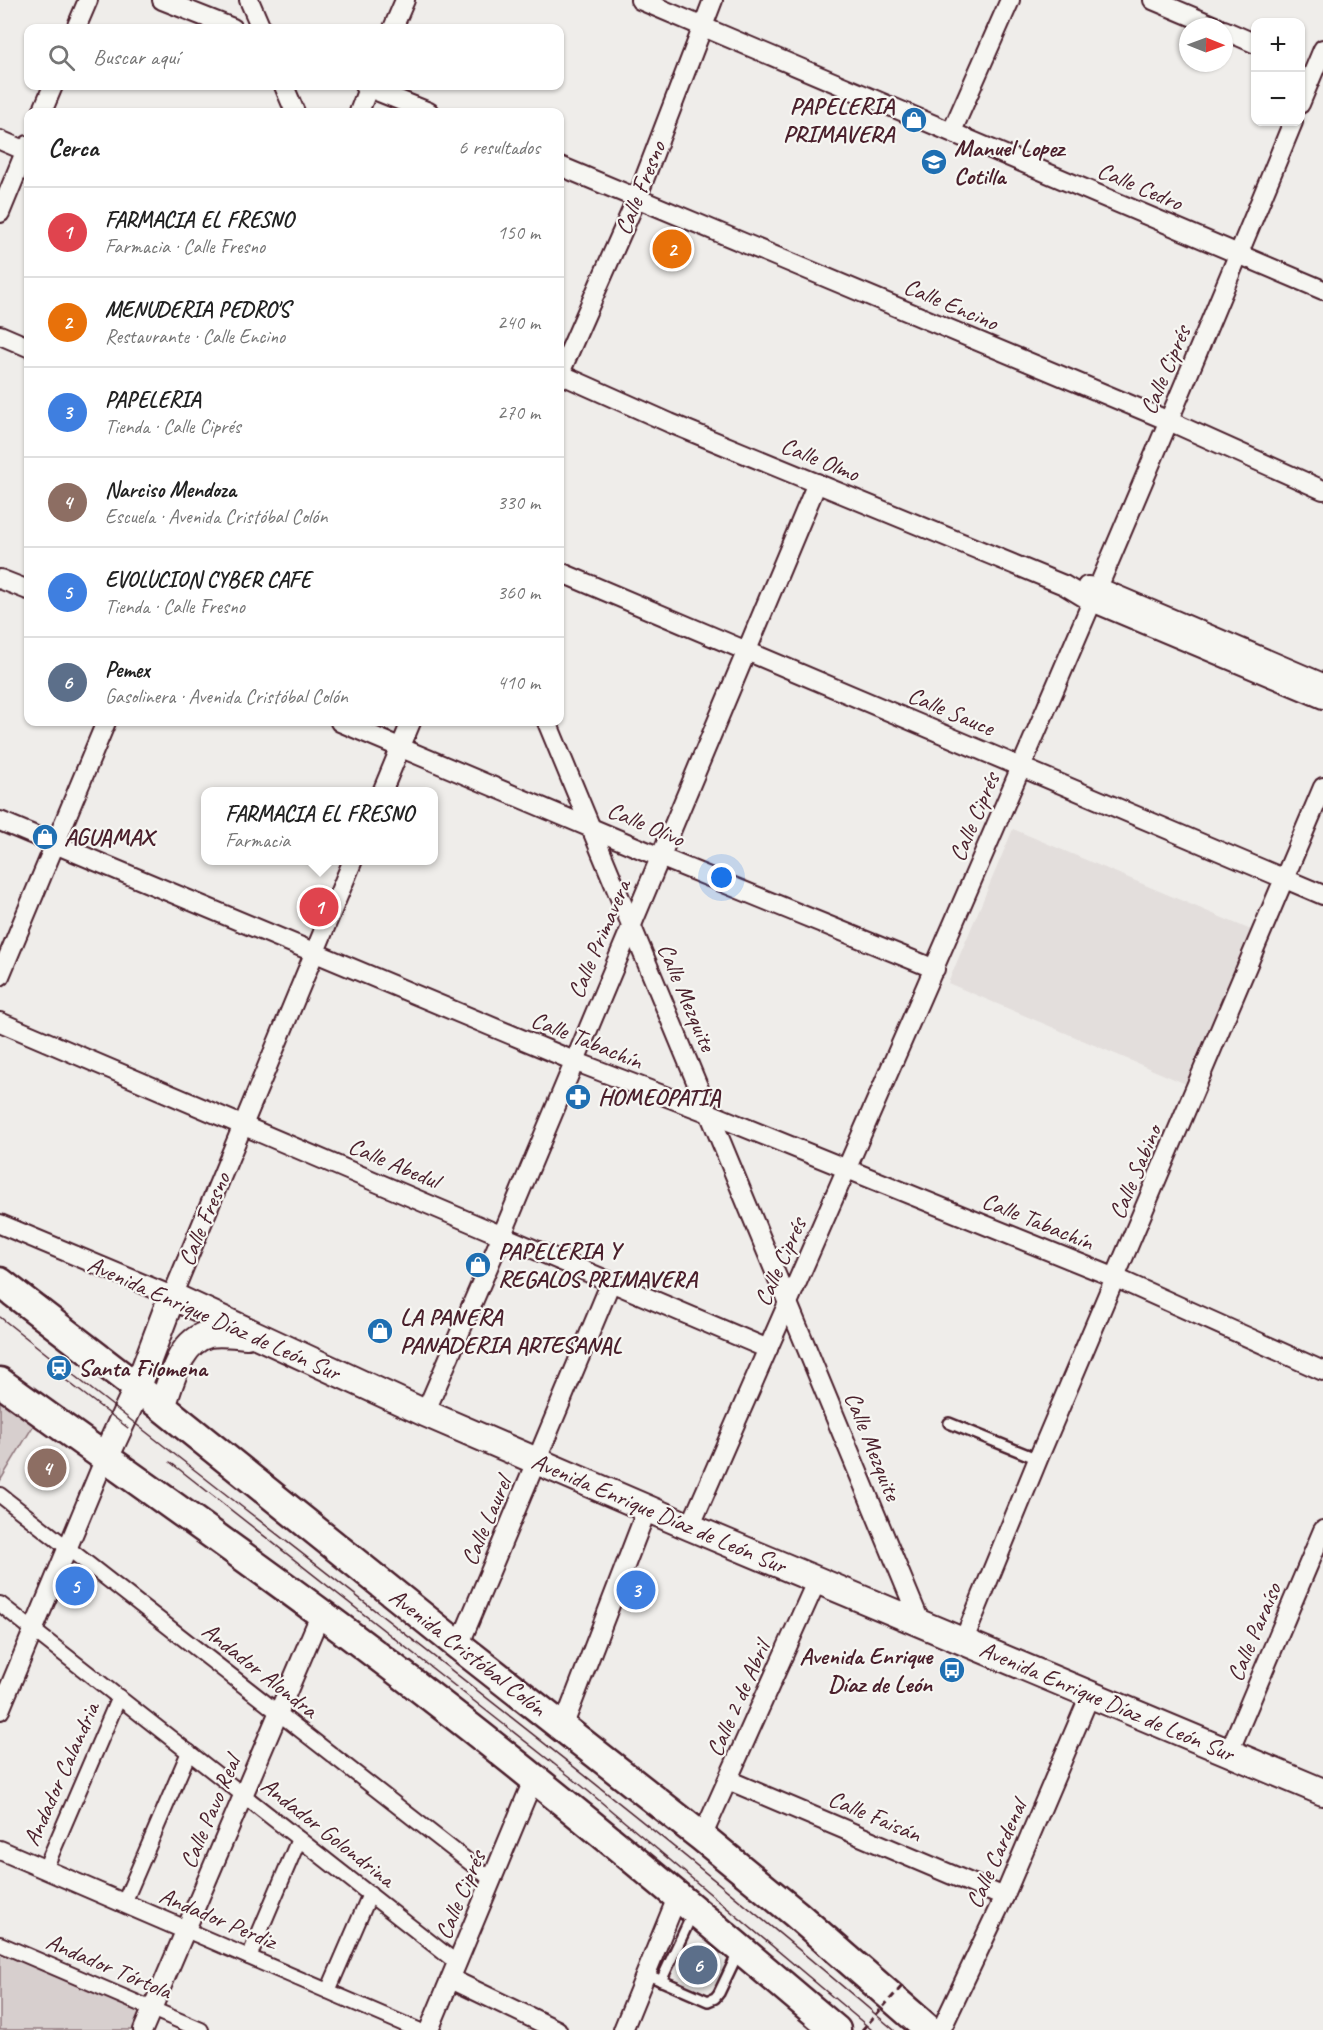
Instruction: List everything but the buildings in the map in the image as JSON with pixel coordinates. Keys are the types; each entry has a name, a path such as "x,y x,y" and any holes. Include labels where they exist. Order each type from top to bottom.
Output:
{"main road":[{"name":"Avenida Cristóbal Colón","path":"0,1282 162,1407 459,1646 702,1837 796,1914 928,2030"},
{"name":"Avenida Enrique Díaz de León Sur","path":"172,1296 425,1413 690,1527 1323,1792"},
{"name":"Calle Fresno","path":"105,1458 137,1389 172,1296"},
{"path":"162,1407 183,1354 194,1340 220,1333 256,1335"},
{"path":"0,1382 321,1613 534,1778 836,2030"}],"street":[{"path":"78,24 88,0"},
{"path":"162,0 223,24"},
{"path":"249,0 259,24"},
{"path":"395,24 405,0"},
{"name":"Calle Cedro","path":"640,0 1323,290"},
{"name":"Calle Fresno","path":"564,364 637,198 712,0"},
{"path":"952,131 1010,0"},
{"path":"1153,0 1180,5 1202,18"},
{"path":"1233,34 1251,42"},
{"path":"1305,90 1323,49"},
{"path":"44,108 51,90"},
{"path":"286,90 293,108"},
{"path":"360,108 366,90"},
{"path":"377,90 419,108"},
{"name":"Calle Ciprés","path":"690,1527 789,1305 1022,767 1291,126"},
{"path":"0,140 24,148"},
{"path":"0,213 24,158"},
{"name":"Calle Encino","path":"564,168 1169,421 1323,490"},
{"path":"0,335 24,345"},
{"name":"Calle Olmo","path":"564,375 1064,585 1095,594 1323,683"},
{"name":"Calle Primavera","path":"425,1413 502,1235 817,483"},
{"name":"Calle Sauce","path":"564,574 1323,895"},
{"path":"0,579 24,588"},
{"name":"Calle Olmo","path":"1095,594 1323,699"},
{"path":"0,976 104,726"},
{"name":"Calle Olivo","path":"350,726 935,969"},
{"path":"384,787 409,726"},
{"name":"Calle Mezquite","path":"549,726 921,1624"},
{"name":"Calle Sabino","path":"963,1642 1038,1459 1323,787"},
{"name":"Calle Tabachín","path":"0,820 54,845 574,1061 847,1168 1116,1278 1323,1371"},
{"name":"Calle Fresno","path":"172,1296 351,865"},
{"name":"Calle Abedul","path":"0,1022 768,1349"},
{"name":"Avenida Enrique Díaz de León Sur","path":"0,1224 172,1296"},
{"name":"Calle Laurel","path":"459,1646 611,1282"},
{"name":"Calle Fresno","path":"0,1710 105,1458"},
{"name":"Andador Alondra","path":"0,1495 492,1881"},
{"path":"563,1727 648,1509"},
{"name":"Calle Paraíso","path":"1229,1752 1323,1530"},
{"name":"Calle 2 de Abril","path":"702,1837 817,1580"},
{"name":"Andador Golondrina","path":"0,1604 370,1894 454,1971"},
{"name":"Calle Pavo Real","path":"143,2030 321,1613"},
{"name":"Calle Cardenal","path":"941,2030 1004,1897 1090,1695"},
{"name":"Andador Calandria","path":"45,1869 119,1698"},
{"path":"124,1903 189,1752"},
{"name":"Calle Ciprés","path":"429,2030 534,1778"},
{"name":"Calle Faisán","path":"728,1780 1004,1897"},
{"path":"249,1957 299,1839"},
{"name":"Andador Perdiz","path":"0,1850 418,2030"},
{"path":"328,1991 370,1894"},
{"path":"623,2030 653,1978 686,1903"},
{"name":"Andador Tórtola","path":"0,1944 201,2030"},
{"path":"454,1971 557,2030"}],"lane":[{"path":"949,1423 1038,1459"},
{"path":"653,1978 708,2001 715,1998 740,1948"}],"path":[{"path":"862,2030 904,1984"}],"shaded area":[{"path":"1013,829 1251,930 1186,1084 948,983"},
{"path":"0,1398 35,1423 0,1481"},
{"path":"0,1950 144,2011 135,2030 0,2030"}],"tram line":[{"path":"0,1317 563,1758 785,1938 894,2030"},
{"path":"54,1371 128,1428"},
{"path":"170,1462 582,1786 872,2030"}],"place":[{"name":"PAPELERIA PRIMAVERA","path":"914,120"},
{"name":"Manuel Lopez Cotilla","path":"934,162"},
{"name":"MENUDERIA PEDRO'S","path":"672,249"},
{"name":"AGUAMAX","path":"45,837"},
{"name":"FARMACIA EL FRESNO","path":"319,907"},
{"name":"HOMEOPATIA","path":"578,1097"},
{"name":"PAPELERIA Y REGALOS PRIMAVERA","path":"478,1265"},
{"name":"LA PANERA PANADERIA ARTESANAL","path":"380,1331"},
{"name":"Santa Filomena","path":"59,1368"},
{"name":"Narciso Mendoza","path":"47,1468"},
{"name":"EVOLUCION CYBER CAFE","path":"75,1586"},
{"name":"PAPELERIA","path":"636,1590"},
{"name":"Avenida Enrique Díaz de León","path":"952,1670"},
{"name":"Pemex","path":"698,1965"}]}
